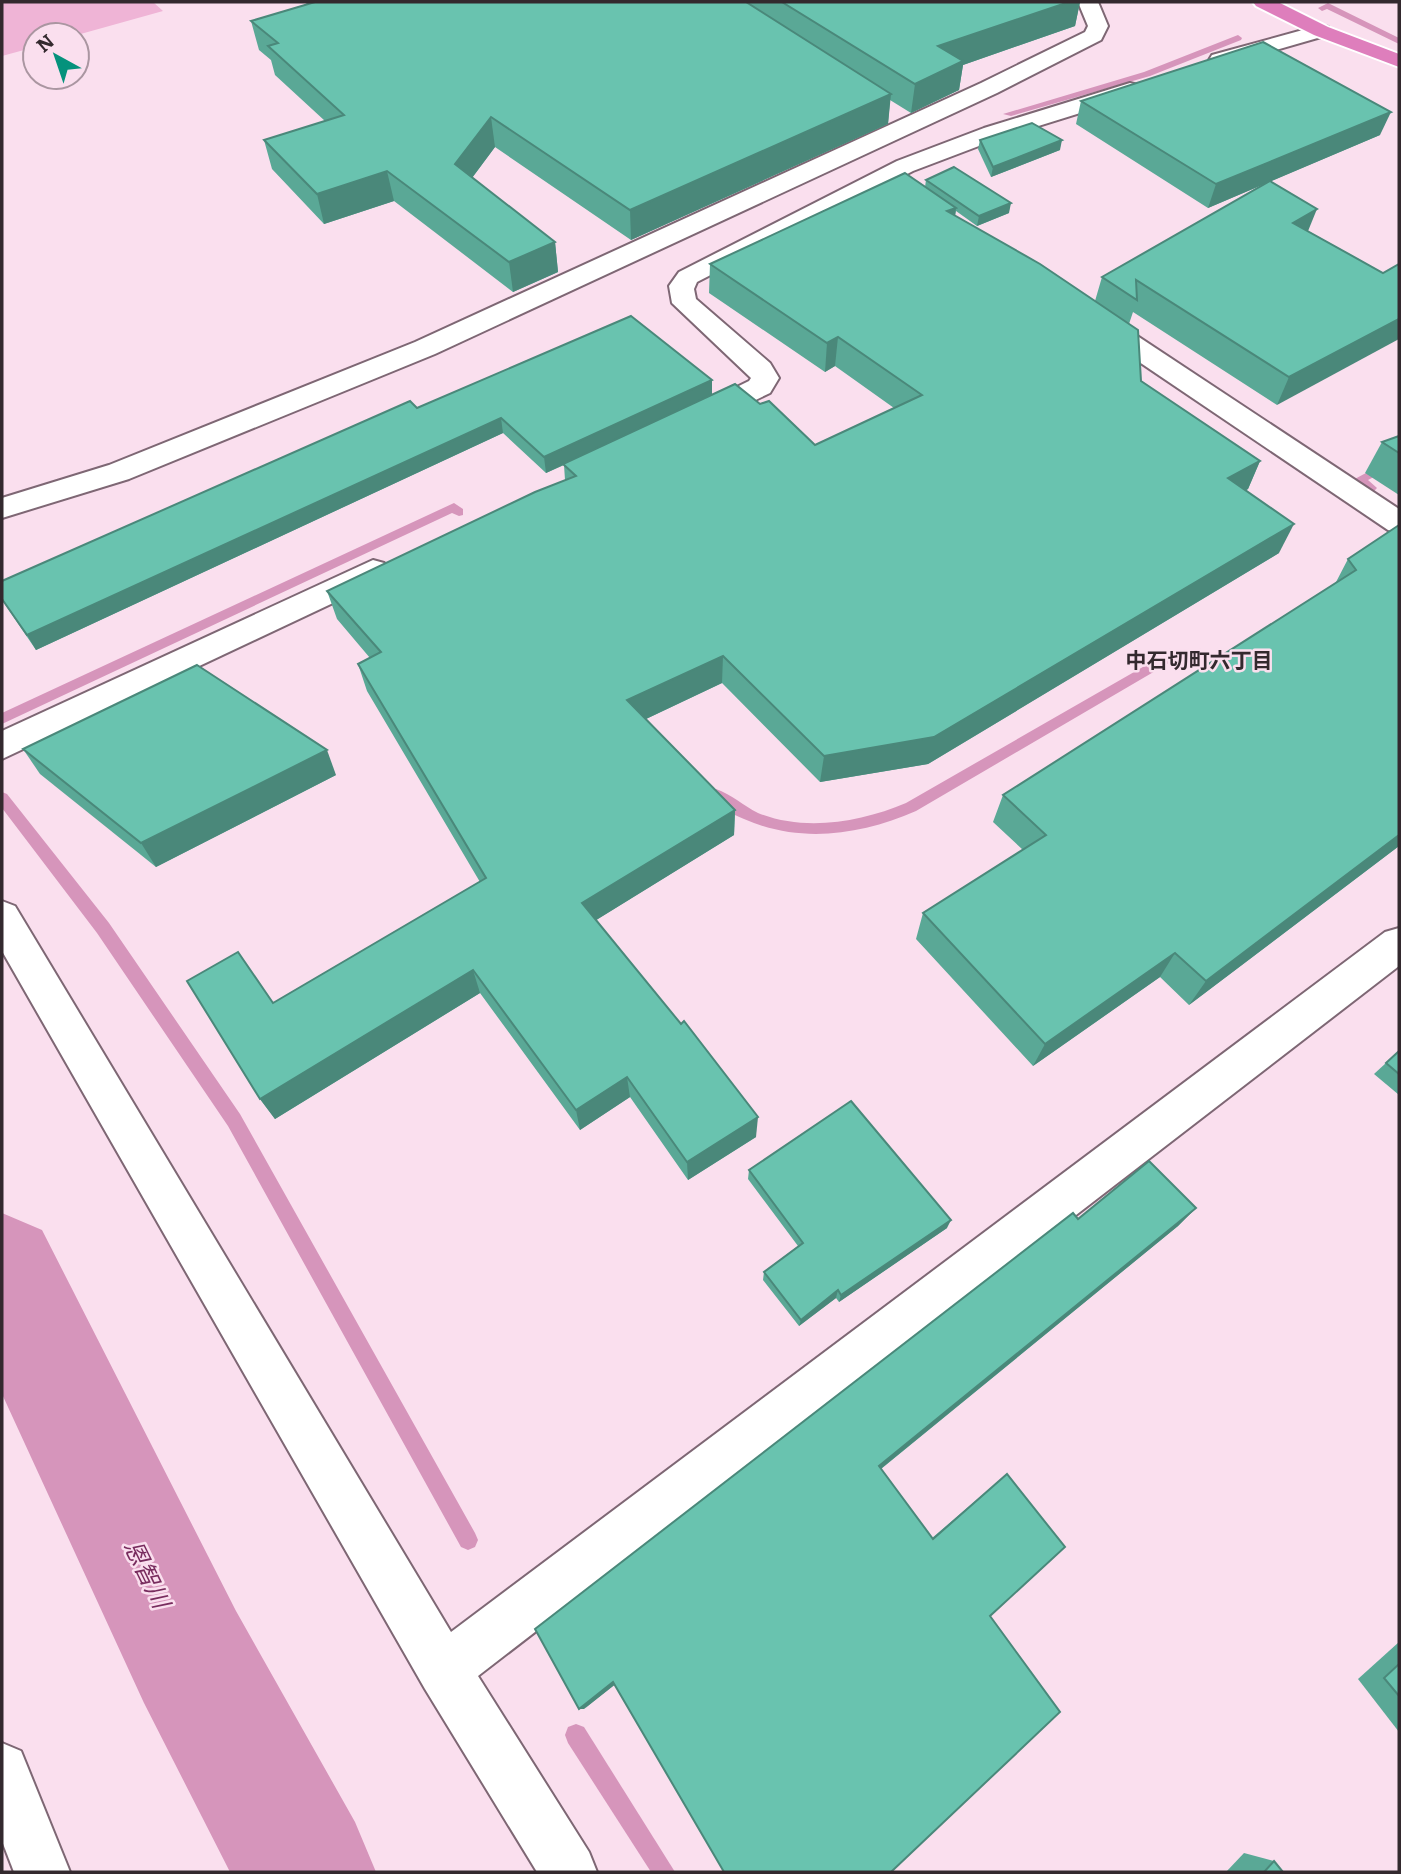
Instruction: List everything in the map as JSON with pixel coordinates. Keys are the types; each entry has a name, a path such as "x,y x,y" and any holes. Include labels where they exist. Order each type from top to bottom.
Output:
{"highway":[{"path":"1264,2 1321,31 1399,61"},
{"path":"1321,31 1365,65 1399,83"}],"street":[{"path":"2,508 119,472 425,348 908,125 1088,40 1097,33 1098,26 1088,2"},
{"path":"1189,71 1250,50 1321,31"},
{"path":"677,427 760,387 765,378 760,369 690,310 681,294 683,281 710,263 895,183 948,149 1155,83"},
{"path":"886,110 948,149"},
{"path":"1075,306 1399,523"},
{"path":"2,746 402,557"},
{"path":"2,916 444,1670 569,1872"},
{"path":"444,1670 1399,944"},
{"path":"2,1770 43,1872"}],"shaded area":[{"path":"2,2 153,2 163,11 91,31 91,21 21,21 21,51 2,56"}],"building":[{"path":"315,2 746,2 891,94 630,210 491,117 455,164 555,242 509,262 387,171 317,194 264,140 344,115 268,46 278,43 251,21"},
{"path":"782,2 1069,2 938,46 963,61 915,84"},
{"path":"1263,42 1391,112 1216,184 1081,101"},
{"path":"1032,123 1062,140 993,167 980,140"},
{"path":"954,167 1011,203 979,216 926,180"},
{"path":"905,173 956,208 947,211 1040,264 1138,330 1141,381 1260,461 1228,478 1294,524 934,737 824,756 723,656 627,700 735,810 582,903 681,1024 684,1021 758,1117 687,1162 627,1077 576,1110 473,970 260,1099 187,981 238,952 273,1003 486,878 358,664 381,652 327,591 535,492 576,476 563,464 735,384 760,404 769,401 815,445 922,395 838,337 827,343 710,264"},
{"path":"1270,181 1317,209 1293,223 1383,273 1399,264 1399,319 1289,377 1136,280 1137,300 1102,277"},
{"path":"631,316 712,380 544,457 501,418 27,635 2,599 2,581 410,401 417,408"},
{"path":"1399,436 1399,453 1382,442"},
{"path":"1399,525 1399,835 1206,981 1175,953 1045,1044 923,913 1046,835 1003,795 1356,570 1348,559"},
{"path":"197,665 327,750 141,843 23,749"},
{"path":"1399,1051 1399,1074 1386,1063"},
{"path":"851,1101 951,1220 841,1295 838,1290 801,1320 764,1272 803,1243 749,1170"},
{"path":"1149,1161 1196,1208 879,1466 933,1539 1007,1474 1065,1547 990,1616 1060,1712 891,1872 724,1872 613,1682 579,1709 535,1629 1073,1213 1078,1219"},
{"path":"1399,1664 1399,1696 1384,1678"},
{"path":"1274,1861 1283,1872 1264,1872"}],"waterway":[{"path":"1322,8 1328,6 1399,41"},
{"path":"1008,114 1147,74 1238,38"},
{"path":"1368,490 1371,488 1359,480 1399,459"},
{"path":"2,719 454,507 459,512"},
{"path":"716,795 759,820 785,826 838,828 889,817 911,807 1169,657"},
{"path":"2,798 103,928 234,1120 468,1540"},
{"name":"恩智川","path":"2,1269 190,1657 305,1872"},
{"path":"576,1735 664,1872"}],"district":[{"name":"中石切町六丁目","path":"1199,658"}]}
